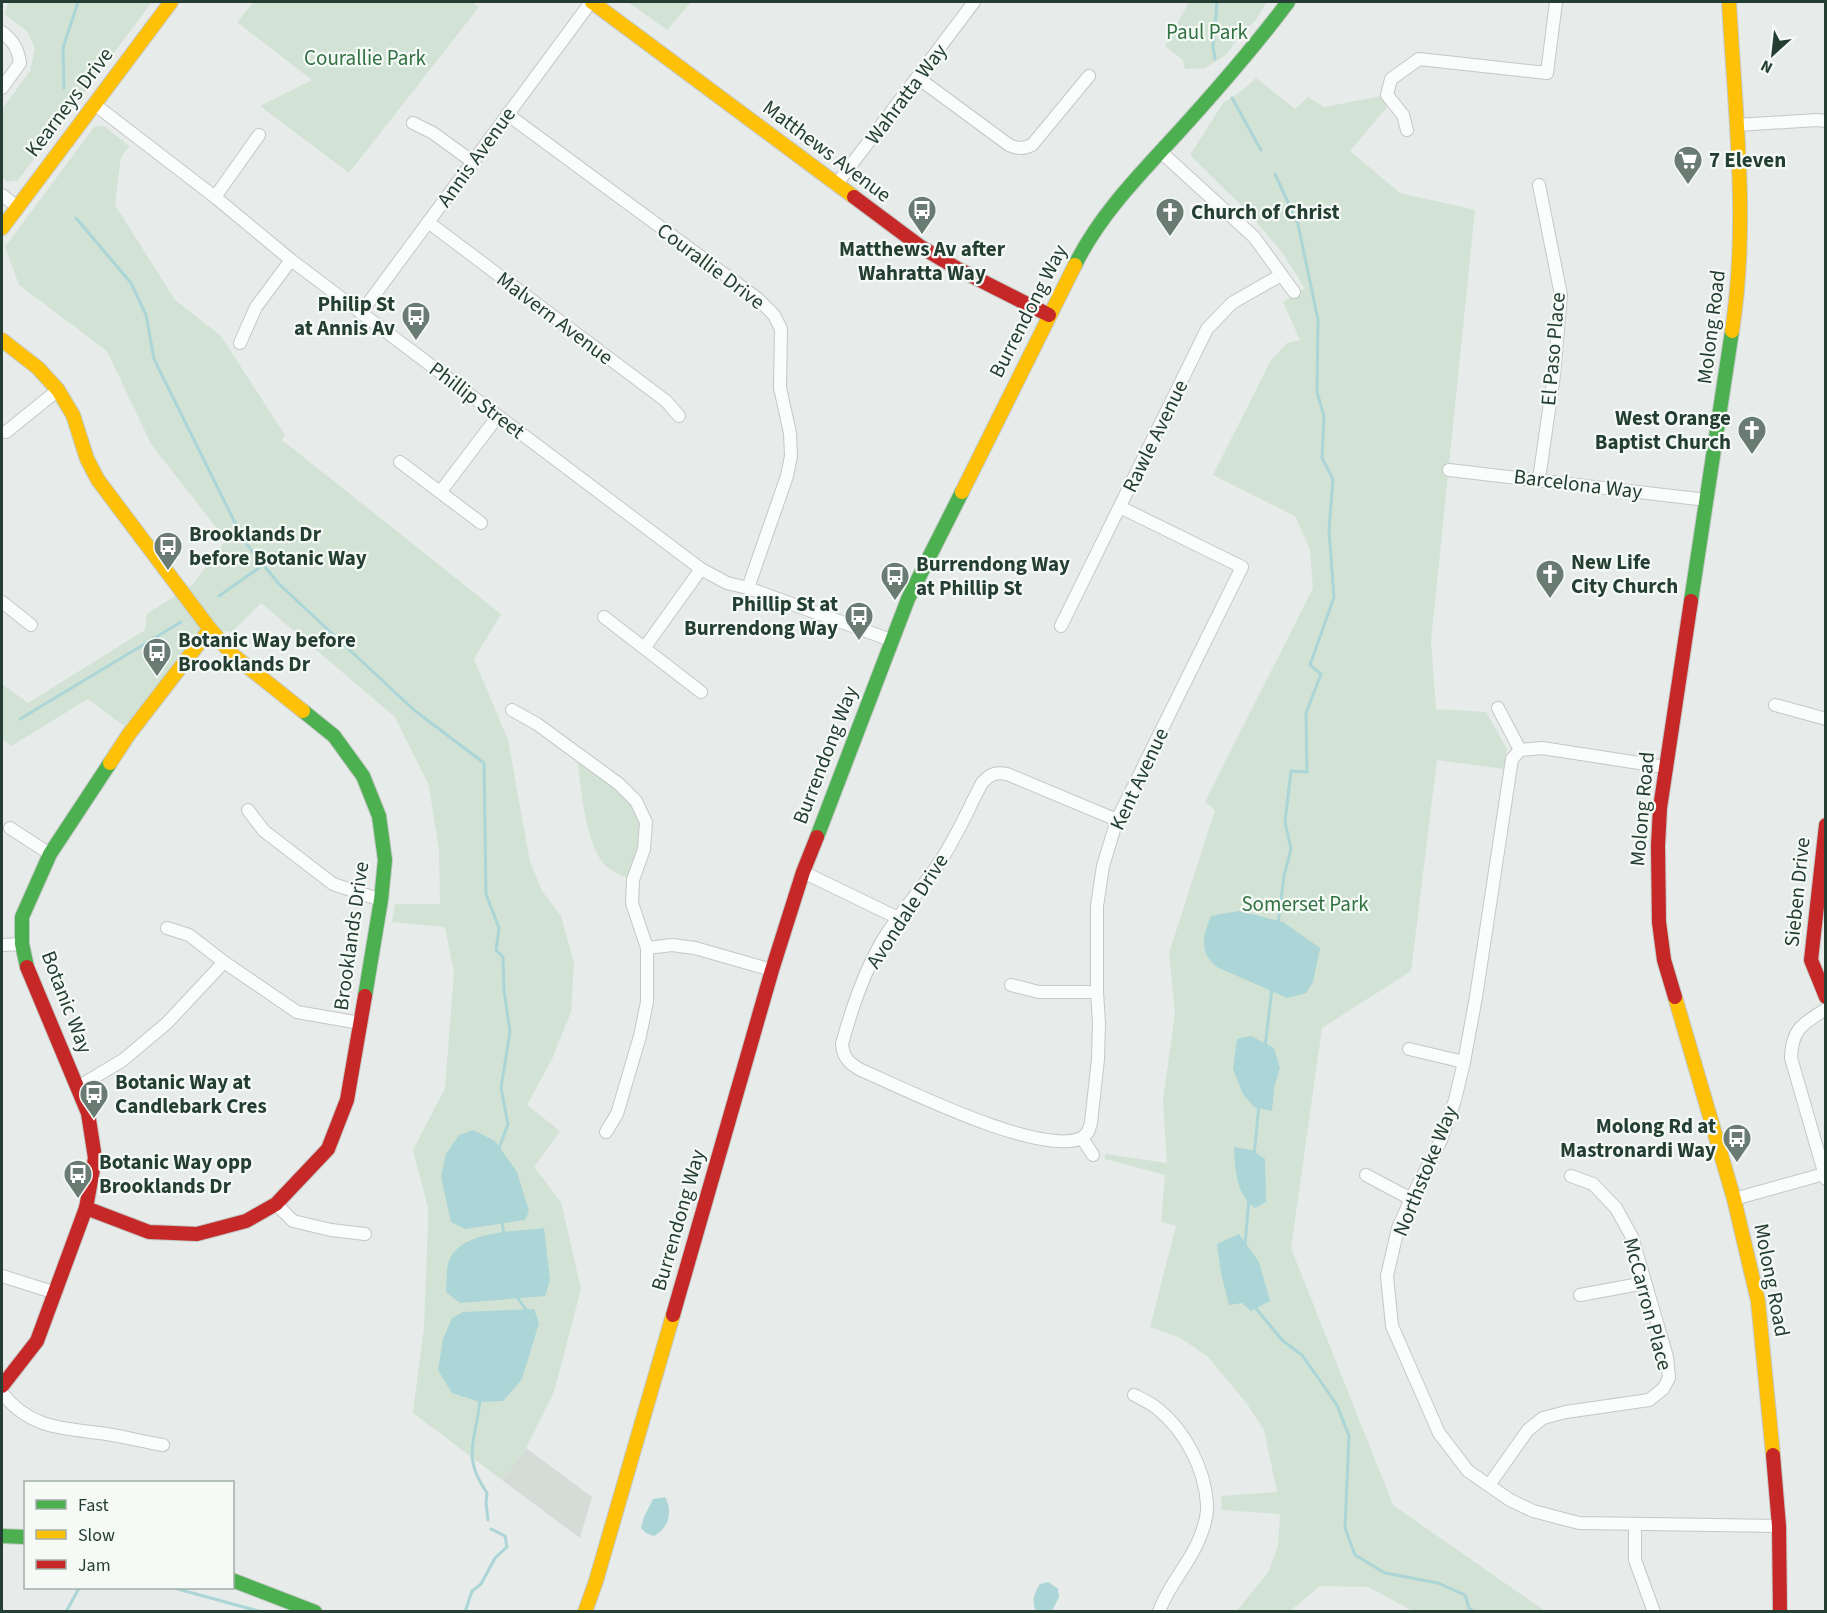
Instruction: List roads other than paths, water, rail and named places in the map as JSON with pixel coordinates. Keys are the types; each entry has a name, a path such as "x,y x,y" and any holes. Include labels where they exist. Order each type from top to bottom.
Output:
{"main road":[{"name":"Kearneys Drive","path":"2,228 171,2"},
{"name":"Matthews Avenue","path":"591,2 930,253 1049,315"},
{"name":"Burrendong Way","path":"585,1611 600,1567 772,970 803,872 908,599 1085,244 1113,207 1261,38 1288,2"},
{"name":"Molong Road","path":"1729,2 1741,211 1737,301 1665,767 1657,849 1656,891 1659,935 1674,999 1734,1199 1758,1301 1779,1527 1780,1611"},
{"name":"Brooklands Drive","path":"2,340 38,369 58,390 73,415 87,459 98,480 210,629 241,662 334,736 363,776 379,816 385,860 381,900 347,1100 328,1149 276,1204 246,1221 197,1233 149,1232 86,1208"},
{"name":"Botanic Way","path":"2,1386 37,1341 86,1208 95,1158 88,1113 29,975 22,944 22,917 50,854 129,734 210,629"},
{"name":"Sieben Drive","path":"1826,825 1811,960 1826,996"},
{"path":"2,1536 24,1537"},
{"path":"234,1581 315,1611"}],"street":[{"name":"Annis Avenue","path":"361,313 591,2"},
{"name":"Wahratta Way","path":"836,185 974,2"},
{"path":"1407,130 1403,115 1387,95 1391,79 1419,59 1547,73 1556,2"},
{"path":"2,32 12,40 19,51 20,63 2,87"},
{"path":"918,78 1009,145 1024,149 1032,145 1089,76"},
{"name":"Phillip Street","path":"93,104 215,197 291,260 700,569 726,583 748,588 891,640"},
{"name":"Courallie Drive","path":"507,114 758,299 774,315 781,329 780,388 790,433 791,456 787,476 748,588"},
{"path":"1737,125 1826,121"},
{"path":"413,123 433,133 472,162"},
{"path":"215,197 258,135"},
{"path":"1161,152 1254,237 1294,292"},
{"name":"El Paso Place","path":"1539,185 1561,295 1554,375 1539,479"},
{"path":"2,195 17,207"},
{"name":"Malvern Avenue","path":"428,222 666,401 679,416"},
{"path":"240,343 256,307 291,260"},
{"name":"Rawle Avenue","path":"1061,626 1207,329 1232,303 1281,275"},
{"path":"6,432 58,390"},
{"path":"441,491 498,416"},
{"path":"400,462 441,491 481,524"},
{"name":"Barcelona Way","path":"1449,470 1707,500"},
{"name":"Kent Avenue","path":"1082,1138 1091,1123 1098,1059 1097,906 1103,866 1117,820 1242,567 1120,507"},
{"path":"645,647 700,569"},
{"path":"2,602 31,625"},
{"path":"604,617 701,692"},
{"path":"1775,705 1826,719"},
{"path":"1498,708 1520,750 1542,748 1665,767"},
{"path":"512,710 537,724 610,778 636,801 646,822 644,849 633,880 632,903 647,948 647,1002 640,1036 617,1114 606,1131"},
{"name":"Northstoke Way","path":"1520,750 1512,762 1476,997 1455,1100 1441,1140 1398,1228 1388,1276 1392,1326 1439,1433 1468,1471 1510,1500 1533,1511 1579,1523 1779,1527"},
{"name":"Avondale Drive","path":"1082,1138 1075,1141 1058,1142 1006,1131 861,1070 846,1060 842,1052 842,1044 859,989 884,939 935,870 956,837 982,783 988,776 996,772 1007,774 1117,820"},
{"path":"248,810 264,831 333,884 381,900"},
{"path":"10,828 50,854"},
{"path":"803,872 898,918"},
{"path":"167,928 189,935 297,1012 360,1023"},
{"path":"2,945 22,944"},
{"path":"647,948 672,945 695,948 772,970"},
{"path":"78,1087 123,1060 167,1023 224,962"},
{"path":"1011,985 1039,992 1096,992"},
{"path":"1734,1199 1825,1177 1791,1058 1791,1042 1800,1026 1826,1009"},
{"path":"1409,1049 1464,1062"},
{"path":"1082,1138 1093,1155"},
{"path":"1366,1175 1411,1199"},
{"name":"McCarron Place","path":"1489,1485 1528,1430 1543,1418 1566,1412 1649,1400 1664,1389 1669,1378 1667,1357 1632,1237 1616,1208 1593,1184 1571,1176"},
{"path":"276,1204 293,1221 331,1230 364,1234"},
{"path":"2,1276 56,1293"},
{"path":"1580,1295 1645,1282"},
{"path":"2,1393 20,1413 45,1425 163,1445"},
{"path":"1134,1395 1158,1408 1185,1438 1201,1472 1208,1505 1196,1547 1169,1589 1159,1611"},
{"path":"1635,1524 1635,1560 1654,1611"}],"water":[{"path":"1239,911 1283,922 1320,948 1313,982 1306,993 1287,998 1217,967 1211,961 1205,949 1204,937 1211,916"},
{"path":"1251,1036 1274,1048 1280,1068 1274,1088 1272,1111 1254,1107 1243,1094 1233,1069 1237,1039"},
{"path":"473,1130 495,1141 517,1172 529,1211 525,1220 465,1229 451,1222 441,1177 446,1154 459,1135"},
{"path":"1234,1147 1252,1150 1265,1159 1266,1202 1255,1208 1240,1189"},
{"path":"544,1228 550,1280 545,1296 460,1303 446,1292 448,1264 454,1253 463,1245 488,1235"},
{"path":"1239,1234 1259,1262 1270,1301 1251,1311 1242,1303 1229,1305 1221,1273 1217,1244"},
{"path":"534,1309 539,1323 522,1379 503,1401 480,1402 452,1393 438,1370 443,1339 452,1318 463,1312"},
{"path":"665,1497 669,1508 666,1524 654,1536 646,1533 641,1528 653,1499"},
{"path":"1048,1582 1058,1589 1059,1597 1052,1611 1036,1611 1033,1601 1035,1594 1040,1584"}],"waterway":[{"path":"64,88 63,48 78,2"},
{"path":"1215,59 1213,47 1217,2"},
{"path":"1232,98 1261,150"},
{"path":"1275,174 1298,224 1318,320 1317,392 1324,416 1322,458 1333,479 1329,530 1334,597 1310,665 1321,674 1306,713 1307,772 1291,771 1285,822 1291,849 1284,876 1278,925"},
{"path":"76,218 131,283 146,315 154,359 244,541 279,584 414,710 484,763 486,894 499,928 496,950 503,957 504,990 510,1032 501,1088 508,1124 498,1151"},
{"path":"219,596 263,565"},
{"path":"20,719 181,622"},
{"path":"1265,1047 1272,988"},
{"path":"1254,1155 1259,1105"},
{"path":"1245,1244 1249,1200"},
{"path":"502,1222 504,1236"},
{"path":"517,1297 527,1311"},
{"path":"1254,1306 1282,1340 1302,1355 1337,1405 1349,1436 1345,1528 1355,1555 1385,1573 1438,1583 1465,1595 1469,1608 1474,1612"},
{"path":"480,1399 472,1457 474,1468 487,1493 488,1520"},
{"path":"465,1612 472,1591 481,1584 495,1558 507,1547 505,1536 491,1529"},
{"path":"66,1612 78,1589"},
{"path":"178,1589 262,1612"}],"place":[{"name":"7 Eleven","path":"1688,186"},
{"name":"Matthews Av after Wahratta Way","path":"922,236"},
{"name":"Church of Christ","path":"1170,238"},
{"name":"Philip St at Annis Av","path":"416,342"},
{"name":"West Orange Baptist Church","path":"1752,456"},
{"name":"Brooklands Dr before Botanic Way","path":"168,572"},
{"name":"New Life City Church","path":"1550,600"},
{"name":"Burrendong Way at Phillip St","path":"895,602"},
{"name":"Phillip St at Burrendong Way","path":"859,642"},
{"name":"Botanic Way before Brooklands Dr","path":"157,678"},
{"name":"Botanic Way at Candlebark Cres","path":"94,1120"},
{"name":"Molong Rd at Mastronardi Way","path":"1737,1164"},
{"name":"Botanic Way opp Brooklands Dr","path":"78,1200"}],"park label":[{"name":"Paul Park","path":"1207,32"},
{"name":"Courallie Park","path":"365,58"},
{"name":"Somerset Park","path":"1305,904"}]}
